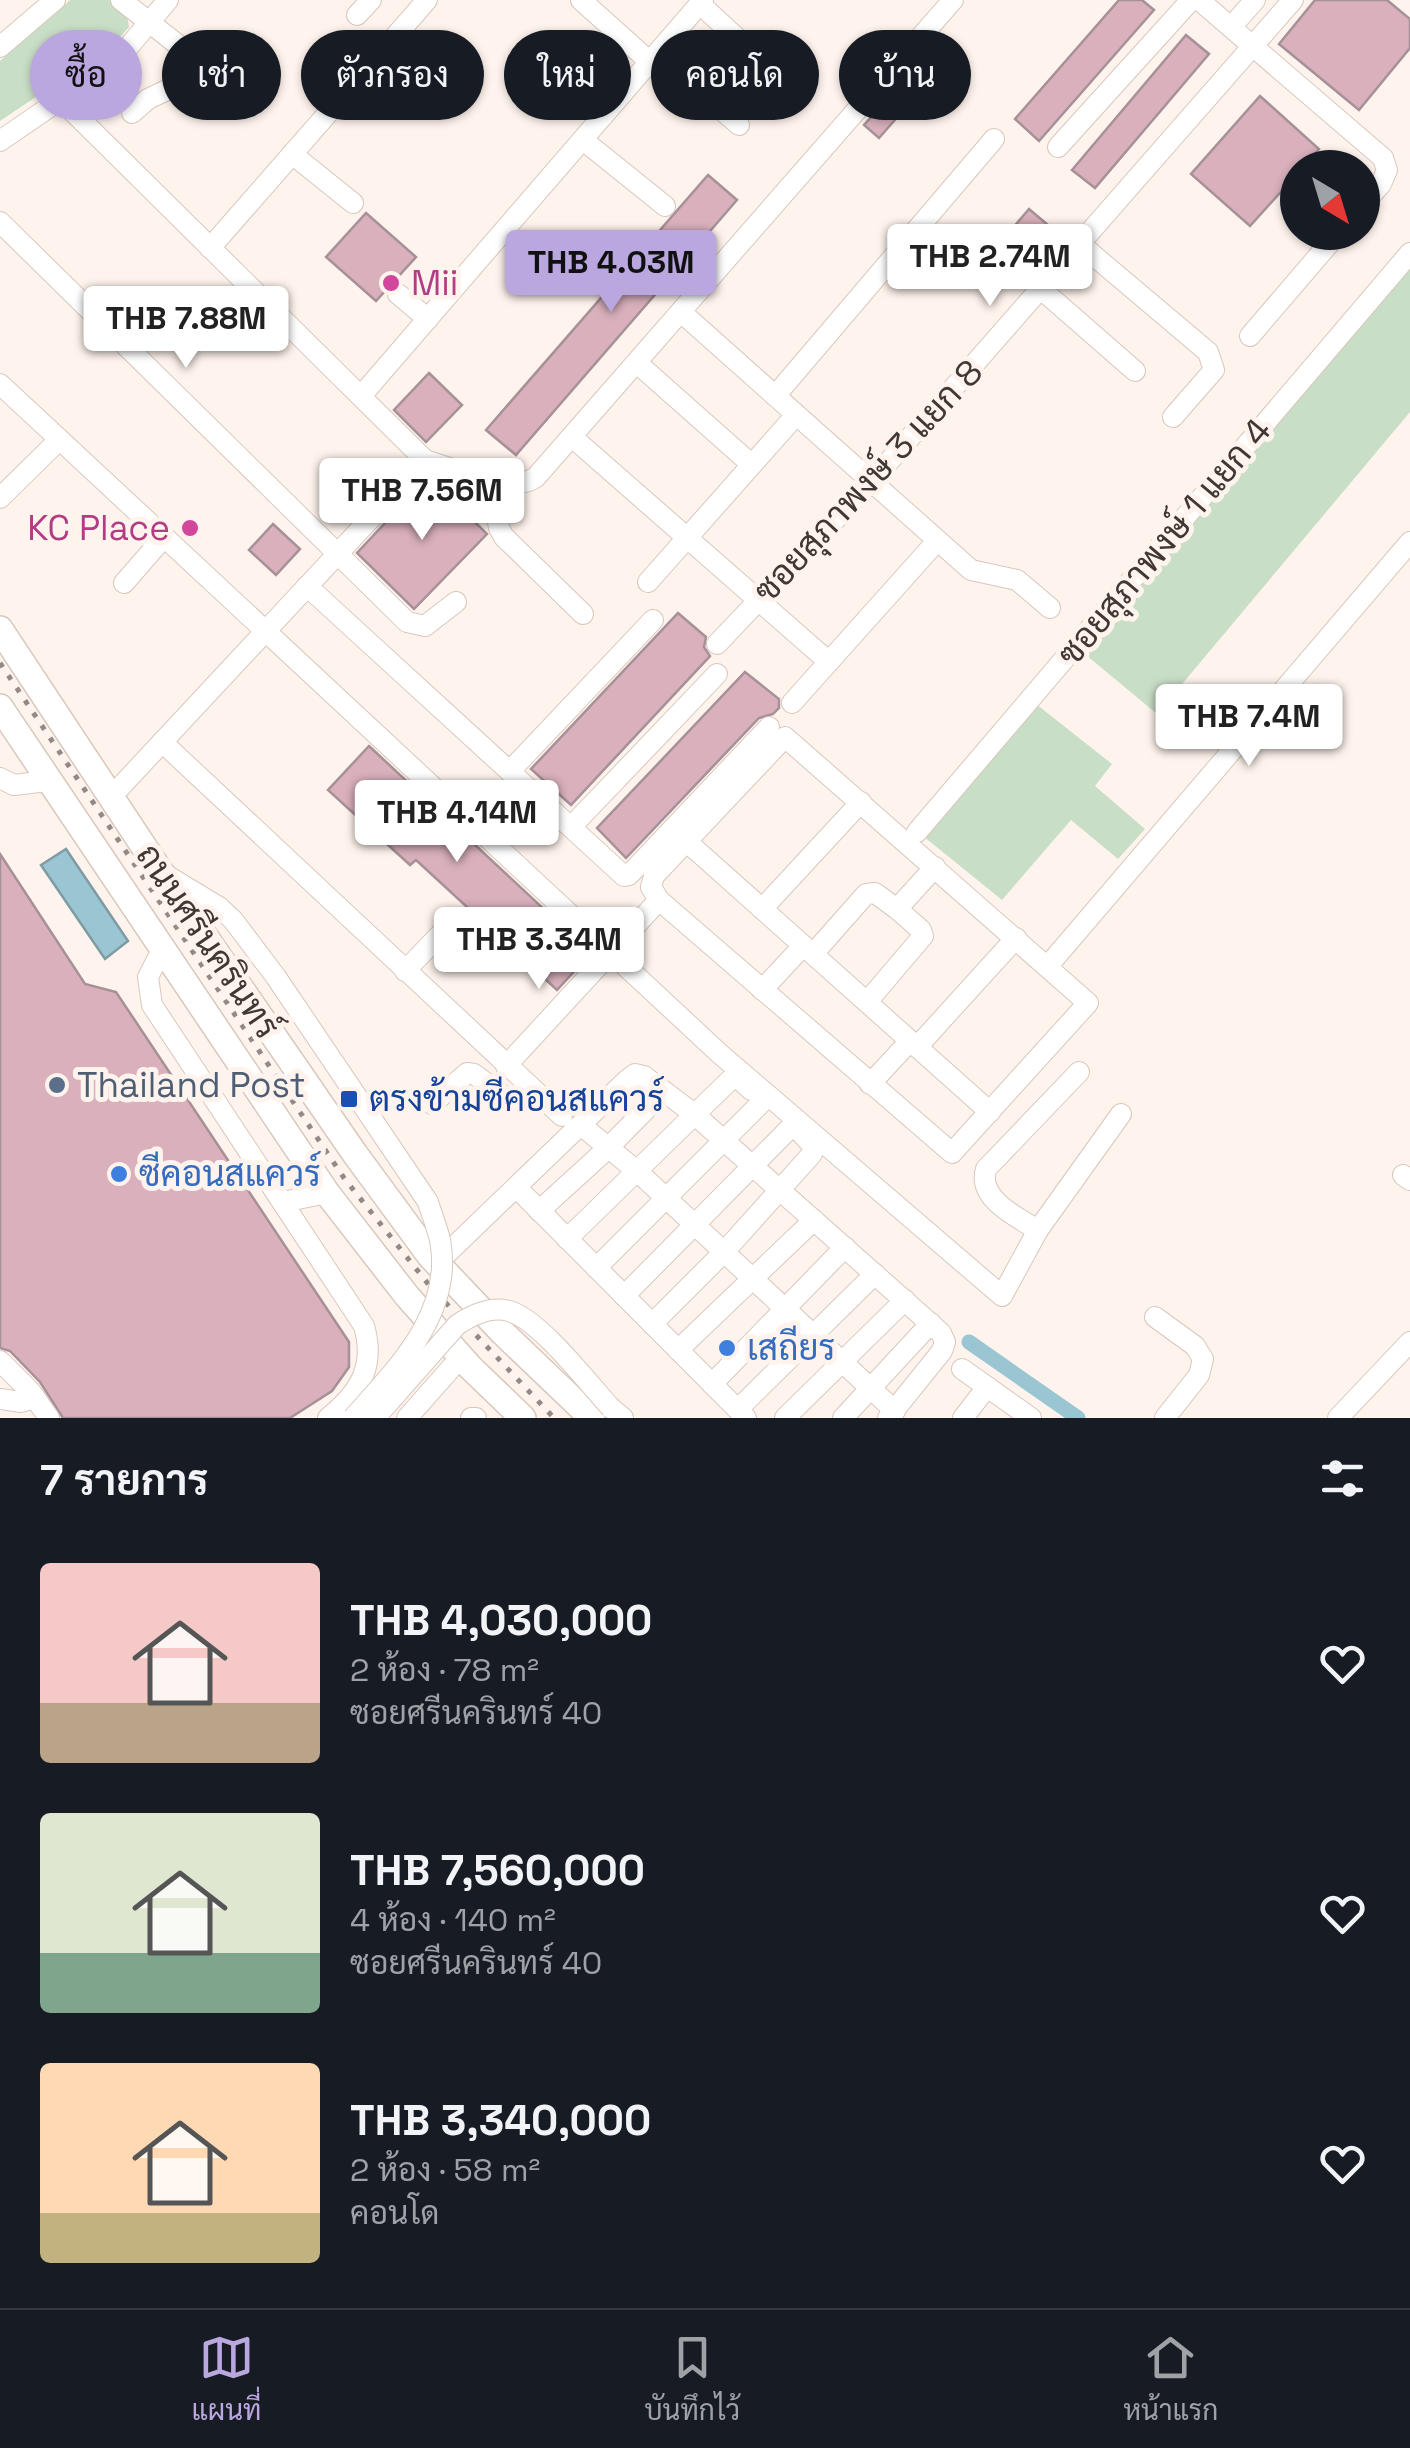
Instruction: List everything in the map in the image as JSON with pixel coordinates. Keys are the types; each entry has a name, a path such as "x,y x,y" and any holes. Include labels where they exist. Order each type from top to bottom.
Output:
{"main road":[{"name":"ถนนศรีนครินทร์","path":"0,629 160,871 355,1154 437,1263 502,1333 609,1415"},
{"name":"ถนนศรีนครินทร์","path":"0,707 327,1193 407,1296 522,1418"}],"street":[{"path":"0,47 55,0"},
{"path":"121,0 162,32"},
{"path":"141,30 168,0"},
{"path":"210,248 427,0"},
{"path":"581,0 651,56"},
{"path":"80,120 425,460 491,480 529,483 953,0"},
{"path":"1058,147 1190,0"},
{"path":"1199,0 1373,150"},
{"path":"1230,27 1254,0"},
{"name":"ซอยสุภาพงษ์ 3 แยก 8","path":"717,644 871,482 1293,0"},
{"path":"678,30 702,2 731,30"},
{"path":"361,396 651,61"},
{"path":"0,140 30,120"},
{"path":"734,120 739,124"},
{"path":"775,396 994,139"},
{"path":"583,140 665,206"},
{"path":"292,154 353,203"},
{"path":"1380,156 1387,170 1380,185"},
{"path":"0,222 407,622 418,627 430,624 456,602"},
{"path":"1080,244 1208,352 1214,370 1173,417"},
{"path":"1250,336 1324,250"},
{"name":"ซอยสุภาพงษ์ 1 แยก 4","path":"918,832 1410,253"},
{"path":"1041,289 1136,371"},
{"path":"398,294 428,319"},
{"path":"681,312 972,570 1017,580 1050,608"},
{"path":"638,363 751,464"},
{"path":"0,384 720,1054 1002,1296 1038,1230 1121,1114"},
{"path":"648,582 796,415"},
{"path":"572,437 829,662"},
{"path":"0,498 60,440"},
{"path":"111,796 425,460"},
{"path":"491,480 499,528 504,536 583,614"},
{"path":"124,583 164,538"},
{"path":"792,703 937,541"},
{"path":"1048,966 1410,542"},
{"path":"307,586 618,872 629,875 769,727"},
{"path":"510,771 652,620"},
{"path":"572,827 718,674"},
{"path":"783,738 791,740 1016,938 1088,1004 950,1152 659,900 651,887 652,880 783,738"},
{"path":"162,742 562,1116"},
{"path":"0,778 14,785 47,781"},
{"path":"762,909 860,802"},
{"path":"686,841 990,1112"},
{"path":"897,909 935,867"},
{"path":"160,871 234,920 428,1202 440,1243 438,1295 427,1325 407,1356 354,1418"},
{"path":"762,990 868,892 878,894 897,909 923,936 866,1002"},
{"path":"506,1066 659,900"},
{"path":"405,971 453,922"},
{"path":"870,1084 1016,938"},
{"path":"163,948 148,977 152,1005 343,1290 367,1336 369,1356 364,1377 352,1396 328,1418"},
{"path":"1038,1230 986,1192 982,1180 986,1169 1080,1072"},
{"path":"432,1104 467,1073 510,1100 532,1089"},
{"path":"437,1263 636,1074 694,1114 931,1323 945,1342 942,1351 891,1414 871,1388 638,1172 582,1126"},
{"path":"567,1239 735,1077 815,1148 781,1191 652,1324"},
{"path":"539,1211 662,1093"},
{"path":"596,1268 764,1100"},
{"path":"624,1296 792,1126"},
{"path":"517,1188 742,1414 812,1334 875,1274"},
{"path":"284,1202 327,1193"},
{"path":"678,1350 814,1220"},
{"path":"712,1384 845,1247"},
{"path":"785,1418 905,1300"},
{"path":"375,1418 458,1325 471,1316 498,1310 526,1318 609,1415"},
{"path":"1156,1317 1194,1346 1203,1359 1199,1375 1165,1418"},
{"path":"842,1418 931,1323"},
{"path":"1338,1418 1410,1342"},
{"path":"407,1418 461,1357"},
{"path":"0,1361 36,1398 49,1418"},
{"path":"962,1370 1031,1418"},
{"path":"963,1418 987,1387"},
{"path":"0,1399 20,1402 36,1398"}],"green space":[{"path":"70,0 109,0 127,15 129,27 126,30 36,30"},
{"path":"30,35 30,101 0,121 0,61"},
{"path":"1410,262 1410,412 1157,714 1080,650"},
{"path":"1036,704 1112,764 1095,786 1145,829 1118,859 1071,820 1002,900 923,836"}],"water":[{"path":"66,849 128,941 105,959 41,865"}],"building":[{"path":"1119,0 1142,0 1154,10 1039,141 1015,119"},
{"path":"1315,0 1387,0 1410,19 1410,48 1359,110 1279,44"},
{"path":"1186,35 1209,54 1095,188 1072,170"},
{"path":"1260,96 1319,149 1280,150 1280,193 1250,226 1191,174"},
{"path":"869,120 895,120 879,138 864,125"},
{"path":"708,175 737,200 516,455 486,430"},
{"path":"1029,209 1049,226 990,295 970,278"},
{"path":"366,213 416,257 376,301 326,257"},
{"path":"429,373 462,405 426,442 394,410"},
{"path":"429,476 487,534 414,609 357,553"},
{"path":"273,524 300,549 276,575 249,550"},
{"path":"678,613 706,637 704,647 710,656 571,805 531,769"},
{"path":"745,672 779,699 779,708 759,718 626,858 597,828"},
{"path":"369,746 591,953 557,990 416,860 410,865 328,790"},
{"name":"ซีคอนสแควร์","path":"0,854 85,984 116,992 349,1342 349,1367 332,1391 290,1418 63,1418 40,1382 10,1351 0,1348"}],"waterway":[{"path":"969,1342 1078,1418"}],"railway":[{"path":"0,663 344,1178 429,1285 554,1418"}],"place":[{"name":"Mii","path":"391,283"},
{"name":"KC Place","path":"190,528"},
{"name":"Thailand Post","path":"57,1085"},
{"name":"ตรงข้ามซีคอนสแควร์","path":"349,1099"},
{"name":"ซีคอนสแควร์","path":"119,1174"},
{"name":"เสถียร","path":"727,1348"}]}
